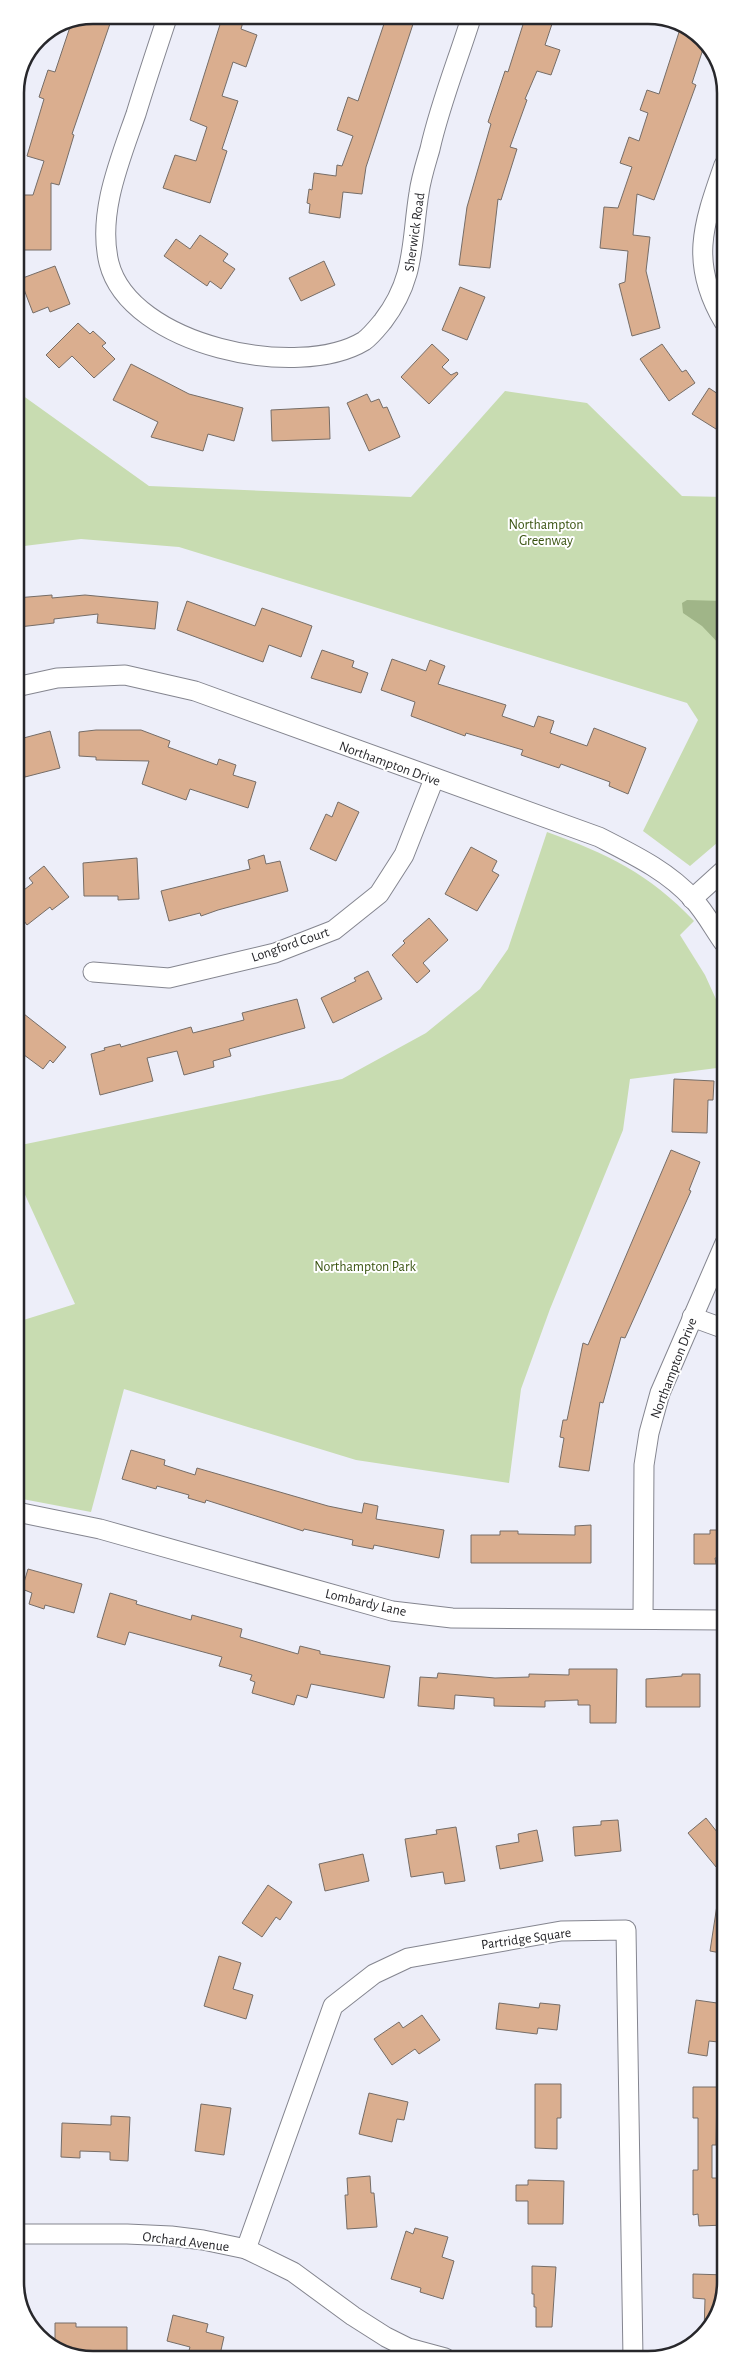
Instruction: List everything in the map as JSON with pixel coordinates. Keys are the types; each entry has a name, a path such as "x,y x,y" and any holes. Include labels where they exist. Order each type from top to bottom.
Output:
{"street":[{"name":"Sherwick Road","path":"165,24 112,192 105,237 110,266 123,292 144,314 187,337 239,354 306,358 335,353 366,340 384,320 402,291 410,268 419,192 434,130 469,24"},
{"path":"717,186 706,219 702,245 703,274 717,310"},
{"name":"Northampton Drive","path":"24,685 57,678 125,675 195,692 599,837 645,861 692,899 717,933"},
{"name":"Longford Court","path":"93,972 169,978 274,953 334,930 378,894 404,855 434,779"},
{"path":"692,899 717,876"},
{"name":"Northampton Drive","path":"643,1619 644,1465 649,1433 660,1393 717,1261"},
{"path":"692,1317 717,1326"},
{"name":"Lombardy Lane","path":"24,1513 100,1529 392,1612 452,1618 717,1620"},
{"name":"Partridge Square","path":"246,2249 333,2006 374,1974 408,1958 561,1931 626,1930 633,2351"},
{"name":"Orchard Avenue","path":"24,2234 172,2236 246,2249 293,2272 352,2316 404,2351"}],"green space":[{"name":"Northampton Greenway","path":"505,391 587,403 682,496 717,497 717,843 690,866 643,831 698,720 687,703 179,547 81,539 24,546 24,396 149,486 411,497"},
{"path":"687,600 717,601 717,642 702,626 683,613 682,603"},
{"name":"Northampton Park","path":"547,832 589,848 626,867 661,890 694,921 680,935 705,975 717,1001 717,1068 630,1079 623,1130 550,1309 521,1389 509,1483 356,1460 124,1389 91,1512 24,1499 24,1320 75,1304 24,1192 24,1144 342,1079 426,1033 480,989 508,949"}],"building":[{"path":"110,24 72,134 74,135 59,185 51,183 51,250 24,250 24,195 33,195 44,161 27,156 44,99 39,97 48,70 55,72 70,28 80,25"},
{"path":"220,24 242,24 241,29 257,35 246,67 233,62 222,96 238,101 222,149 227,151 210,203 163,188 175,155 196,161 207,127 190,120"},
{"path":"384,24 413,24 366,167 362,194 343,192 340,218 309,213 310,204 307,203 309,189 312,190 314,173 336,176 337,165 342,166 353,136 337,130 348,97 358,101"},
{"path":"523,24 552,24 545,45 560,50 551,75 537,71 525,99 527,100 510,147 517,149 501,200 498,199 490,268 459,265 467,207 491,124 488,122 505,71 508,72"},
{"path":"679,32 694,41 703,50 692,83 696,85 654,200 637,194 633,235 650,237 646,271 660,328 632,336 619,284 625,282 628,251 600,248 604,207 618,208 632,167 620,163 629,137 639,141 648,113 640,110 647,90 659,94"},
{"path":"200,235 228,254 223,261 235,269 221,289 210,281 207,286 164,256 176,239 190,249"},
{"path":"324,261 335,285 301,301 289,278"},
{"path":"55,266 70,304 50,312 48,307 33,313 24,289 24,278"},
{"path":"460,287 485,297 467,340 442,330"},
{"path":"78,323 90,334 93,331 106,343 102,346 115,359 94,378 72,356 59,368 46,355"},
{"path":"432,344 449,360 442,367 451,375 457,372 458,374 429,404 401,377"},
{"path":"662,344 682,372 686,370 695,383 669,401 640,359"},
{"path":"131,364 189,394 243,408 234,441 208,434 203,451 151,437 158,422 113,400"},
{"path":"709,388 717,393 717,430 692,414"},
{"path":"367,394 371,402 379,399 383,408 387,407 400,437 369,451 347,403"},
{"path":"329,407 330,439 272,441 271,410"},
{"path":"52,595 52,598 85,595 158,602 155,629 97,623 98,614 54,619 54,623 24,626 24,597"},
{"path":"187,601 255,626 262,608 312,626 301,657 269,645 263,662 177,630"},
{"path":"322,650 354,661 352,667 368,673 361,693 311,678"},
{"path":"392,659 426,671 430,660 445,666 438,684 506,705 502,716 534,727 538,716 554,721 550,733 587,746 594,728 646,748 628,794 609,786 610,782 561,764 559,768 521,755 523,750 466,733 465,736 411,716 415,702 381,690"},
{"path":"141,730 170,741 168,747 217,765 219,759 236,765 233,775 256,782 248,808 190,789 186,800 142,784 149,761 96,760 96,757 79,756 79,732"},
{"path":"50,731 60,768 25,777 24,738"},
{"path":"338,802 359,812 336,861 310,849 326,814 332,817"},
{"path":"471,847 497,861 492,871 499,875 477,911 445,894"},
{"path":"264,855 266,864 280,861 288,891 201,916 200,913 169,921 161,891 250,869 248,860"},
{"path":"137,858 139,899 118,900 118,896 84,896 83,863"},
{"path":"44,866 69,897 52,910 50,907 27,925 24,921 24,890 33,883 29,878"},
{"path":"429,918 448,940 423,963 430,971 417,983 392,955 405,943 403,941"},
{"path":"368,971 382,999 333,1023 321,998 356,981 354,978"},
{"path":"297,999 305,1028 229,1049 231,1056 213,1061 214,1067 184,1075 177,1051 147,1058 153,1081 100,1095 91,1054 105,1050 104,1048 120,1044 121,1047 191,1027 193,1033 244,1020 242,1013"},
{"path":"24,1014 66,1047 53,1063 50,1060 43,1069 24,1055"},
{"path":"674,1079 714,1081 713,1100 708,1100 707,1133 672,1132"},
{"path":"671,1150 700,1162 689,1190 691,1191 625,1338 621,1337 603,1403 600,1402 589,1471 559,1467 564,1438 560,1437 563,1420 567,1420 583,1343 588,1345"},
{"path":"131,1450 165,1460 164,1465 195,1475 197,1468 328,1506 362,1513 364,1503 378,1506 376,1519 444,1530 439,1558 374,1545 373,1549 352,1545 353,1540 304,1529 303,1531 206,1500 205,1503 188,1498 189,1495 157,1486 156,1489 122,1479"},
{"path":"591,1525 591,1563 471,1563 471,1535 500,1535 500,1531 518,1531 518,1534 575,1535 575,1526"},
{"path":"710,1530 717,1530 716,1564 694,1564 694,1534 710,1534"},
{"path":"28,1569 82,1584 74,1613 45,1605 44,1609 29,1604 32,1593 24,1590"},
{"path":"110,1593 137,1601 136,1604 191,1620 192,1615 242,1629 240,1637 298,1654 300,1646 320,1651 320,1654 390,1666 384,1698 311,1684 307,1698 297,1695 294,1705 252,1693 255,1682 250,1680 252,1675 219,1666 222,1657 129,1632 125,1645 97,1637"},
{"path":"569,1669 617,1669 616,1723 590,1723 590,1705 578,1705 578,1700 545,1701 545,1707 494,1706 494,1698 455,1695 454,1709 418,1706 420,1677 437,1678 438,1673 495,1678 529,1677 529,1674 569,1675"},
{"path":"682,1674 700,1674 700,1707 646,1707 646,1679 682,1676"},
{"path":"706,1818 717,1832 717,1868 688,1833"},
{"path":"618,1820 621,1851 575,1856 573,1827 601,1825 601,1821"},
{"path":"456,1827 465,1881 445,1884 443,1872 411,1877 405,1839 437,1834 436,1830"},
{"path":"537,1830 543,1861 500,1869 496,1846 519,1842 518,1834"},
{"path":"363,1854 369,1881 325,1891 319,1864"},
{"path":"268,1885 292,1902 280,1920 276,1917 262,1937 242,1923"},
{"path":"717,1905 717,1952 710,1951"},
{"path":"219,1956 241,1963 233,1989 253,1995 246,2019 204,2006"},
{"path":"696,2000 717,2003 717,2042 709,2041 707,2056 688,2053"},
{"path":"499,2003 539,2008 540,2003 560,2005 557,2030 538,2028 537,2034 496,2029"},
{"path":"422,2015 440,2040 419,2054 415,2049 392,2065 374,2039 399,2022 403,2028"},
{"path":"535,2084 561,2084 561,2118 557,2118 557,2149 535,2148"},
{"path":"693,2087 717,2087 716,2145 712,2145 712,2178 717,2178 717,2225 699,2226 698,2214 693,2215 693,2170 698,2170 698,2118 693,2118"},
{"path":"369,2093 408,2102 404,2120 397,2119 392,2142 359,2134"},
{"path":"201,2104 231,2108 224,2155 195,2151"},
{"path":"111,2116 130,2117 128,2161 110,2160 110,2152 80,2151 80,2158 61,2157 62,2123 111,2125"},
{"path":"370,2176 371,2193 374,2193 377,2227 347,2229 345,2195 348,2195 347,2178"},
{"path":"528,2180 564,2181 563,2224 528,2224 528,2201 516,2201 516,2185 528,2185"},
{"path":"415,2228 448,2237 442,2257 454,2261 443,2299 420,2292 421,2288 391,2279 406,2231 413,2234"},
{"path":"532,2266 556,2267 552,2327 536,2327 536,2307 534,2307 534,2294 532,2294"},
{"path":"693,2274 717,2275 717,2291 714,2304 704,2322 705,2299 693,2298"},
{"path":"173,2315 208,2324 206,2332 224,2337 221,2351 189,2351 190,2347 167,2341"},
{"path":"55,2323 76,2323 76,2327 127,2327 127,2351 75,2349 55,2340"}]}
